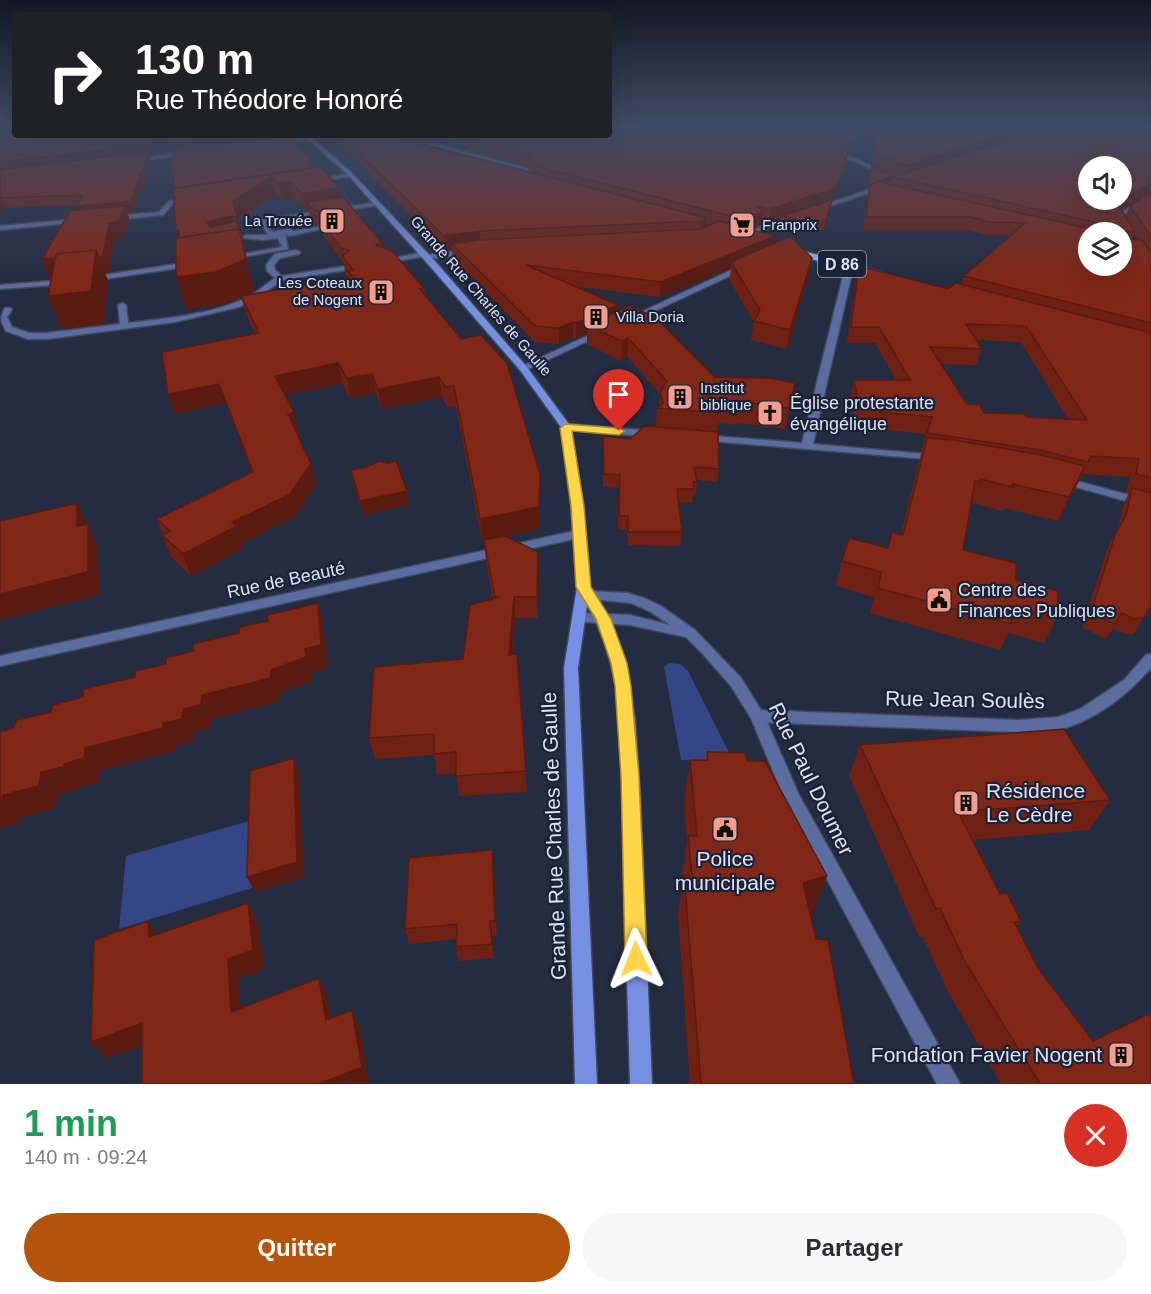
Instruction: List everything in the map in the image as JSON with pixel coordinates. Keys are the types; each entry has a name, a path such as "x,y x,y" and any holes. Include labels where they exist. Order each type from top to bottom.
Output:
{"main road":[{"name":"Grande Rue Charles de Gaulle","path":"352,177 523,368 566,428 586,591 571,668 586,1084"},
{"path":"522,179 544,185"},
{"path":"734,235 762,243"},
{"name":"D 86","path":"785,249 883,275"},
{"name":"Grande Rue Charles de Gaulle","path":"586,591 603,619 619,663 628,753 641,1084"}],"street":[{"path":"310,181 340,177"},
{"path":"530,177 533,182"},
{"path":"894,177 902,180"},
{"path":"734,235 913,177"},
{"path":"873,190 883,192"},
{"path":"1120,222 1117,217 1151,196"},
{"path":"104,219 161,214 171,202 194,199"},
{"path":"285,234 270,234 262,221 377,204"},
{"path":"0,228 92,220"},
{"path":"246,237 263,238 318,229"},
{"path":"216,259 286,248 285,234"},
{"path":"280,278 271,271 270,265 278,256 296,252"},
{"path":"385,261 470,252"},
{"path":"84,280 204,261"},
{"path":"621,323 750,265"},
{"path":"8,310 3,317 9,329 28,336 47,336 175,320 236,305 252,298 280,278 347,268"},
{"path":"807,446 847,276 856,268"},
{"path":"0,287 74,281 68,273"},
{"path":"122,305 124,326"},
{"path":"523,368 610,328"},
{"path":"566,428 665,435"},
{"path":"687,437 946,458"},
{"path":"1053,478 1151,505"},
{"name":"Rue de Beauté","path":"0,661 579,534"},
{"name":"Rue Paul Doumer","path":"586,591 638,601 658,610 723,664 757,716 780,775 793,800 949,1084"},
{"path":"579,618 630,620 688,634"},
{"name":"Rue Jean Soulès","path":"757,716 1019,726 1060,723 1085,712 1130,684 1151,659"}],"shaded area":[{"path":"343,190 356,205 201,227 198,211 299,194 302,197"},
{"path":"669,663 680,664 688,671 732,758 720,761 681,760 664,667"},
{"path":"256,819 255,887 119,929 126,856"}],"building":[{"path":"0,177 140,177 130,202 77,206 83,195 0,198"},
{"path":"173,177 251,177 174,188"},
{"path":"257,177 329,177 339,188 302,194 291,181 278,183 271,177 233,201 237,218 232,216 206,222 211,227 237,221 240,232 239,229 179,238 179,230 176,230 173,189"},
{"path":"383,177 547,177 707,218 701,221 480,231 444,236"},
{"path":"577,177 840,177 836,188 771,209 757,206 763,212 742,219"},
{"path":"870,177 892,177 869,184"},
{"path":"893,177 1078,177 1078,210 1121,210 1129,222 1095,222"},
{"path":"1132,177 1151,177 1151,183 1132,194"},
{"path":"879,182 1078,226 1078,276 1132,276 1132,239 1143,241 1151,253 1151,323 964,276 1025,223 990,222 971,217 866,217 870,185"},
{"path":"1151,192 1151,236 1132,209 1132,205"},
{"path":"343,197 381,242 376,245 392,251 424,288 420,289 461,339 481,335 507,363 540,474 539,507 480,519 454,386 445,387 439,377 378,389 372,374 347,378 338,363 275,376 294,412 288,414 311,464 289,495 232,522 237,526 183,554 162,535 170,531 157,519 253,472 219,384 168,394 162,352 259,333 241,296 352,276 348,271 353,270 342,256 350,250 341,248 317,216 320,214 319,211 313,209 307,202"},
{"path":"832,200 826,220 798,220 783,216"},
{"path":"125,206 119,222 109,223 103,256 99,257 96,250 56,254 56,258 42,259 70,211"},
{"path":"719,221 775,236 661,282 526,265 618,305 559,328 535,326 452,244 480,240 702,229"},
{"path":"239,229 246,259 216,272 176,277 176,238"},
{"path":"788,237 792,238 812,258 790,330 754,321 760,310 731,262"},
{"path":"96,250 91,291 48,296 56,254"},
{"path":"859,266 948,289 956,283 1151,333 1151,478 1136,474 1139,459 1091,456 1088,462 1040,450 927,433 932,417 880,412 879,409 859,407 854,380 910,380 879,327 851,327","holes":["966,324 1026,326 1087,420 984,413 979,404 967,404 930,347 982,349"]},
{"path":"629,306 655,317 715,377 768,378 795,383 789,408 741,402 741,404 719,402 719,413 657,408 663,403 660,392 667,381 628,338 622,341 587,325"},
{"path":"645,426 718,432 719,469 694,467 697,482 693,482 694,489 677,489 682,532 628,532 628,516 619,516 620,475 604,474 603,436 630,439"},
{"path":"927,438 954,440 1041,455 1085,466 1069,497 1013,484 1013,487 980,479 980,482 975,481 963,550 1016,563 1016,580 1058,591 1057,618 1013,606 1011,624 878,588 881,572 842,561 849,538 888,548 892,532 903,535"},
{"path":"379,461 387,463 396,461 407,491 360,501 351,470 367,467"},
{"path":"1132,488 1151,493 1151,605 1144,618 1134,619 1122,613 1115,624 1091,612 1115,535 1126,515"},
{"path":"77,503 77,526 88,524 88,572 0,594 0,521"},
{"path":"505,536 538,552 537,597 514,597 509,655 517,654 526,771 456,776 456,752 434,754 434,734 369,738 374,667 463,659 470,605 500,597 495,597 484,540"},
{"path":"318,603 321,645 305,649 306,657 271,670 271,678 202,695 201,705 183,709 182,719 163,723 163,728 85,748 84,758 64,764 63,767 41,772 39,786 3,795 0,801 0,732 14,728 17,720 51,712 53,705 83,697 84,689 135,677 135,671 166,664 166,658 194,651 193,644 239,633 239,627 268,621 267,615"},
{"path":"1064,729 1110,800 958,812 1000,894 1007,893 1021,921 1014,922 1038,968 1093,1041 1148,1014 1151,1017 1151,1084 1040,1084 965,962 940,908 936,909 860,745"},
{"path":"707,752 745,753 747,761 765,761 827,876 803,883 816,939 828,940 854,1084 701,1084 684,875 692,876 688,836 697,836 690,760 708,760"},
{"path":"294,758 297,862 247,877 250,771"},
{"path":"492,850 495,921 490,921 492,944 456,947 457,924 405,929 409,858"},
{"path":"248,903 253,950 228,959 231,1012 319,978 326,1020 352,1010 362,1067 319,1084 142,1084 142,1023 91,1042 94,940 148,921 149,937"}],"place":[{"name":"La Trouée","path":"332,221"},
{"name":"Franprix","path":"742,225"},
{"name":"Les Coteaux de Nogent","path":"381,292"},
{"name":"Villa Doria","path":"596,317"},
{"name":"Institut biblique","path":"680,397"},
{"name":"Église protestante évangélique","path":"770,413"},
{"name":"Centre des Finances Publiques","path":"939,600"},
{"name":"Résidence Le Cèdre","path":"966,803"},
{"name":"Police municipale","path":"725,829"},
{"name":"Fondation Favier Nogent","path":"1121,1055"}],"route":[{"path":"619,431 566,428 577,506 583,587 603,619 619,663 623,686 630,776 636,959"}]}
